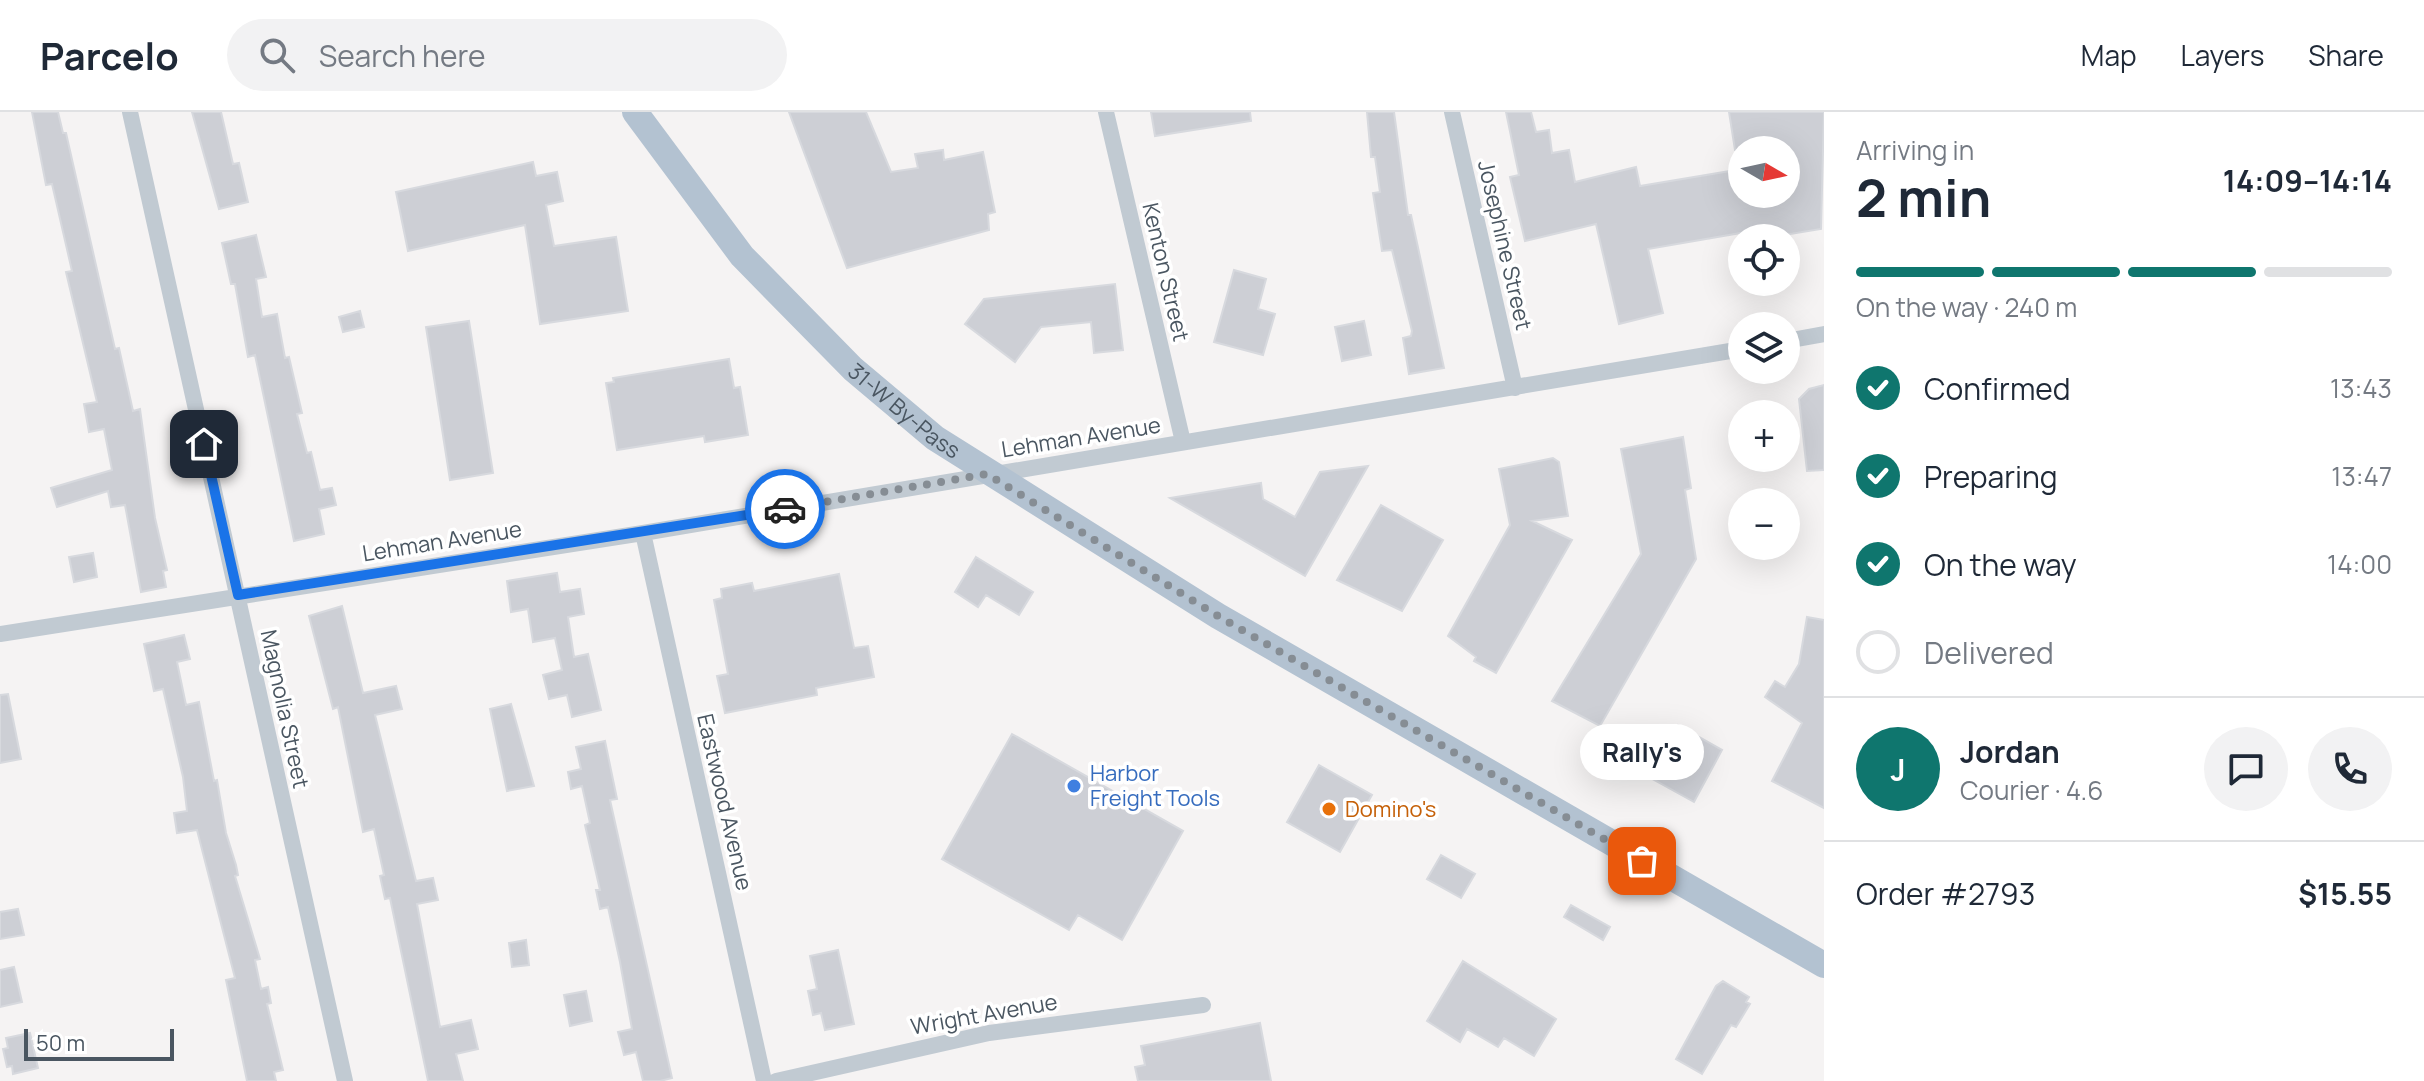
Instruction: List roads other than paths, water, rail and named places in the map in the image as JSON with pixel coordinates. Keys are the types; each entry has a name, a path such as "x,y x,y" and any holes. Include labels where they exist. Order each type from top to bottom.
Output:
{"main road":[{"name":"31-W By-Pass","path":"635,112 646,132 753,267 853,369 935,438 987,474 1218,616 1824,965"}],"street":[{"name":"Magnolia Street","path":"130,112 345,1081"},
{"name":"Kenton Street","path":"1106,112 1183,442"},
{"name":"Josephine Street","path":"1452,112 1515,388"},
{"path":"1800,338 1824,334"},
{"name":"Lehman Avenue","path":"0,634 643,533 1728,351"},
{"name":"Eastwood Avenue","path":"643,533 764,1081"},
{"name":"Wright Avenue","path":"776,1081 989,1033 1203,1005"}],"place":[{"name":"Harbor Freight Tools","path":"1074,786"},
{"name":"Domino's","path":"1329,809"},
{"name":"Rally's","path":"1642,861"}]}
